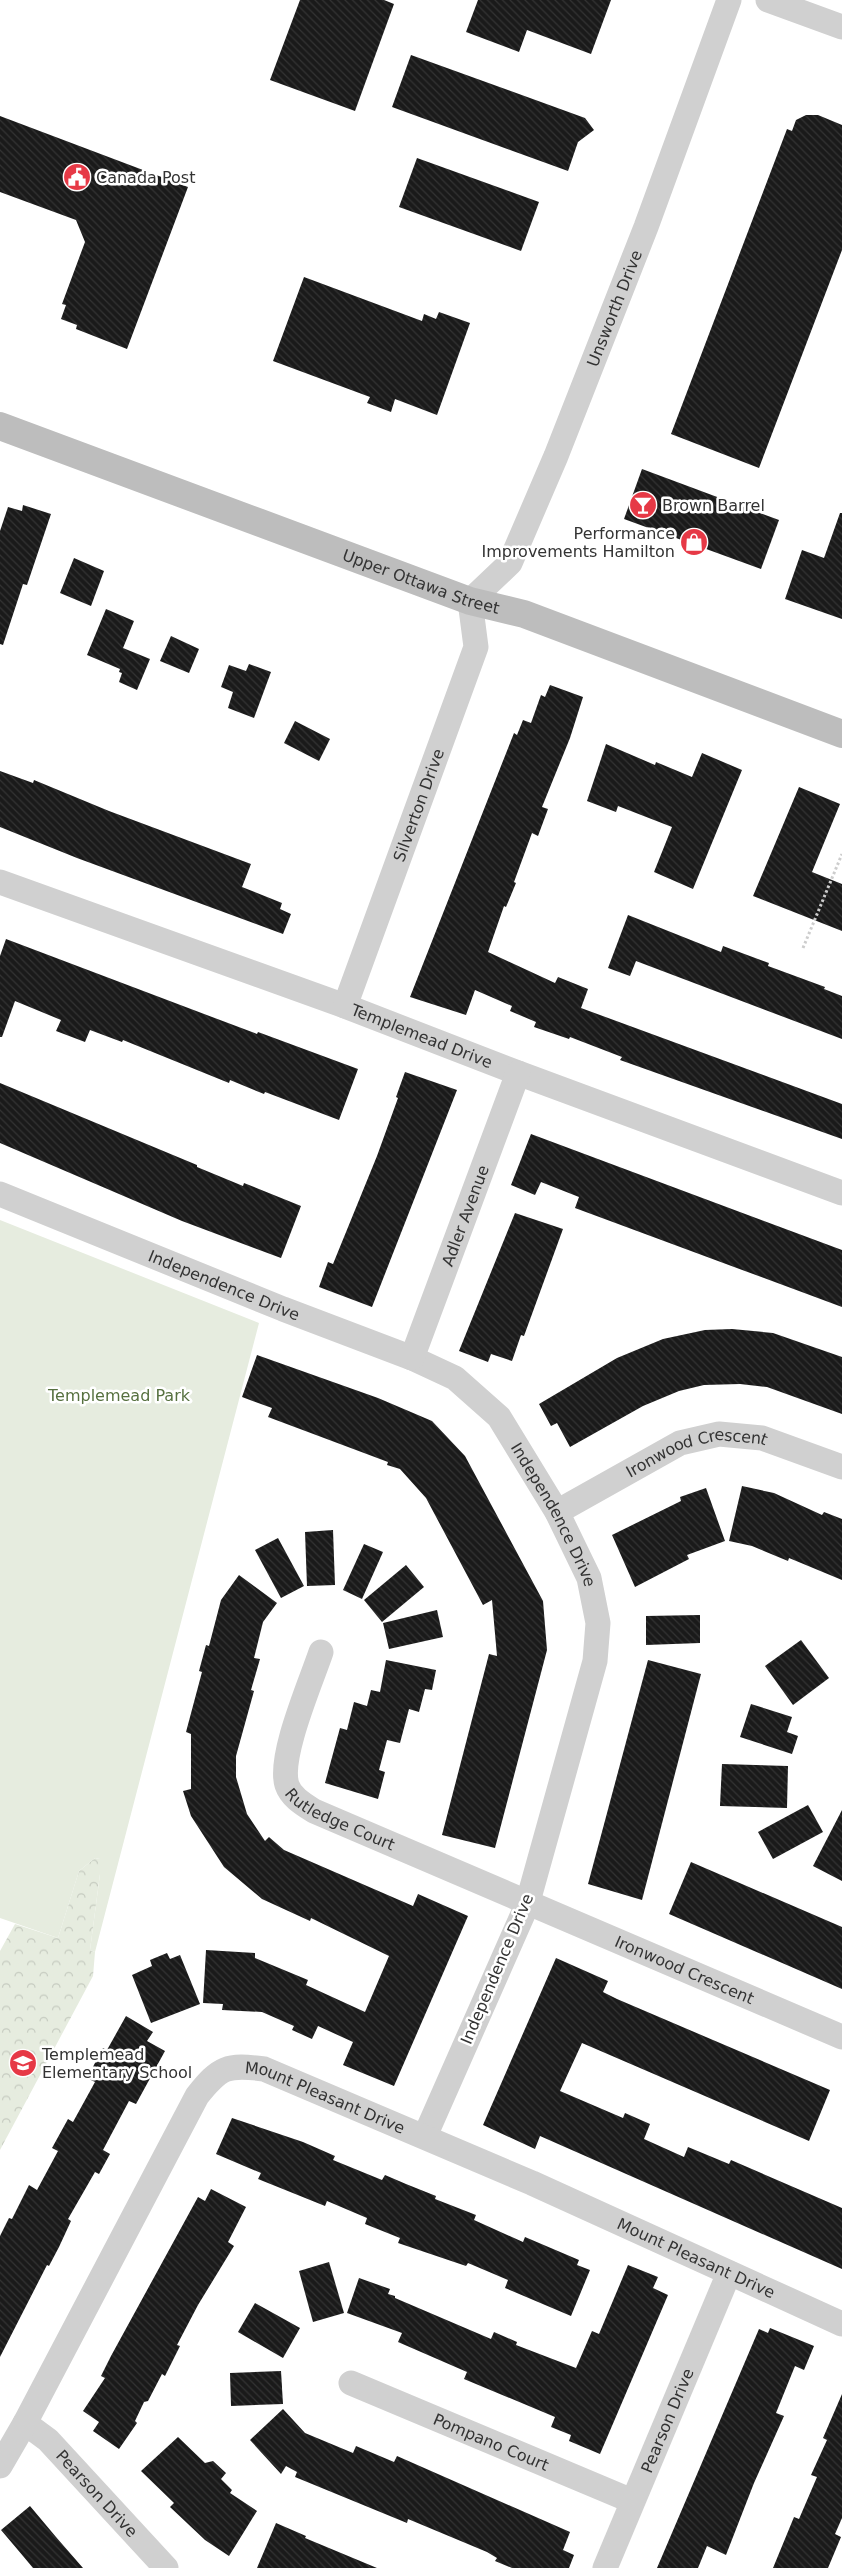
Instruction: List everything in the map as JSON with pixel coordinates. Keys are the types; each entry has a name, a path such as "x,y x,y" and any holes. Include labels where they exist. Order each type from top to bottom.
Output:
{"main road":[{"name":"Upper Ottawa Street","path":"0,426 470,602 524,614 842,734"}],"street":[{"name":"Unsworth Drive","path":"470,602 510,563 552,465 642,236 729,0"},
{"path":"768,0 842,27"},
{"name":"Silverton Drive","path":"345,1006 476,647 470,602"},
{"name":"Templemead Drive","path":"0,882 345,1006 842,1192"},
{"name":"Adler Avenue","path":"412,1358 518,1072"},
{"name":"Independence Drive","path":"0,1194 283,1309 412,1358 455,1378 499,1417 557,1512 589,1578 598,1623 595,1661 527,1902 425,2136"},
{"name":"Ironwood Crescent","path":"557,1512 680,1443 719,1434 762,1438 842,1466"},
{"name":"Rutledge Court","path":"321,1652 287,1752 284,1772 287,1787 294,1796 314,1811 527,1902"},
{"name":"Ironwood Crescent","path":"527,1902 842,2037"},
{"name":"Mount Pleasant Drive","path":"0,2466 25,2423 197,2096 213,2075 237,2066 264,2069 425,2136 842,2324"},
{"name":"Pearson Drive","path":"605,2568 729,2273"},
{"name":"Pompano Court","path":"351,2383 632,2501"},
{"name":"Pearson Drive","path":"25,2423 48,2440 166,2568"}],"path":[{"path":"803,948 842,854"}],"green space":[{"name":"Templemead Park","path":"0,1220 259,1323 95,1952 90,1950 100,1874 100,1859 95,1858 79,1871 58,1938 0,1918"},
{"name":"Templemead Elementary School","path":"95,1858 100,1859 100,1874 90,1950 95,1952 93,1976 0,2150 0,1951 15,1924 58,1938 79,1871"}],"building":[{"path":"300,0 384,0 394,4 355,111 270,80"},
{"path":"478,0 611,0 591,54 527,30 519,52 466,32"},
{"path":"411,55 585,118 594,130 578,142 568,171 392,107"},
{"path":"806,115 818,115 842,125 842,250 759,468 671,434 787,129 792,131 796,120"},
{"path":"0,116 188,187 127,349 76,329 77,325 61,319 66,305 62,304 85,242 76,220 0,192"},
{"path":"417,158 539,202 521,251 399,207"},
{"path":"304,277 422,321 424,314 436,319 439,312 470,323 437,415 395,399 391,412 367,403 370,397 273,361"},
{"path":"642,469 779,520 761,569 624,519"},
{"path":"23,505 51,514 27,585 23,584 3,645 0,644 0,531 8,507 22,511"},
{"path":"840,513 842,513 842,619 785,599 802,550 824,558"},
{"path":"74,558 104,571 91,606 60,593"},
{"path":"106,609 134,621 123,648 150,659 137,690 119,682 122,673 119,672 120,669 87,655"},
{"path":"171,636 199,649 189,673 160,661"},
{"path":"249,664 271,672 254,718 228,708 233,692 221,687 229,665 246,671"},
{"path":"550,685 583,697 570,738 542,807 548,809 538,836 532,833 514,882 516,883 506,907 504,906 488,952 555,983 558,977 588,989 581,1008 842,1104 842,1139 620,1060 622,1057 570,1037 569,1039 534,1027 536,1022 510,1011 512,1006 475,990 466,1015 410,997 514,733 517,735 523,720 531,723 541,695 545,697"},
{"path":"295,721 330,739 319,761 284,743"},
{"path":"606,744 655,765 656,762 692,777 702,753 742,770 693,889 654,872 672,827 618,806 616,812 587,801"},
{"path":"0,771 33,783 34,780 109,811 251,864 242,887 282,903 280,909 291,914 283,934 77,858 0,827"},
{"path":"799,787 840,804 812,872 842,884 842,931 753,896"},
{"path":"628,915 721,952 723,946 769,963 768,966 825,987 824,989 842,996 842,1039 636,961 630,976 608,968"},
{"path":"6,939 257,1034 258,1032 358,1069 339,1120 230,1080 229,1083 123,1040 122,1042 90,1030 85,1042 56,1031 61,1020 15,1001 2,1037 0,1037 0,956"},
{"path":"405,1072 457,1090 372,1307 319,1287 328,1262 333,1264 377,1156 398,1098 396,1097"},
{"path":"0,1083 243,1186 244,1183 301,1206 281,1258 182,1221 0,1143"},
{"path":"531,1134 842,1250 842,1307 575,1208 579,1197 541,1182 535,1195 511,1185"},
{"path":"515,1213 563,1229 524,1336 521,1335 512,1361 491,1354 488,1362 459,1351"},
{"path":"732,1329 773,1333 842,1357 842,1414 767,1387 740,1384 704,1385 679,1391 643,1406 570,1447 557,1423 551,1426 539,1404 617,1358 663,1339 705,1330"},
{"path":"257,1355 378,1398 432,1421 465,1456 543,1601 547,1650 495,1848 442,1835 489,1654 497,1656 492,1600 483,1605 426,1498 400,1469 387,1465 388,1462 268,1417 272,1408 242,1397"},
{"path":"742,1486 774,1493 822,1515 824,1512 842,1519 842,1580 789,1558 788,1561 752,1546 729,1541"},
{"path":"706,1488 725,1541 687,1555 689,1559 635,1587 612,1535 681,1501 680,1497"},
{"path":"333,1530 335,1585 307,1586 305,1532"},
{"path":"278,1538 304,1586 281,1598 255,1550"},
{"path":"364,1544 383,1552 362,1599 343,1590"},
{"path":"406,1565 424,1587 382,1622 364,1600"},
{"path":"239,1575 277,1603 263,1622 254,1658 260,1659 251,1690 254,1691 236,1756 236,1777 247,1814 265,1841 269,1837 284,1850 413,1906 418,1894 468,1916 394,2086 343,2065 353,2042 318,2026 312,2039 292,2030 294,2026 262,2012 222,2010 223,2004 203,2003 206,1950 255,1953 255,1958 308,1980 306,1985 365,2012 389,1956 311,1918 310,1921 262,1899 224,1867 191,1816 183,1791 191,1789 191,1734 186,1732 202,1672 199,1671 206,1645 209,1646 221,1600"},
{"path":"437,1610 443,1637 389,1649 383,1623"},
{"path":"700,1615 700,1643 646,1645 646,1616"},
{"path":"801,1640 829,1678 793,1705 765,1666"},
{"path":"386,1660 436,1670 432,1690 425,1689 419,1712 409,1709 400,1743 387,1740 379,1770 385,1772 378,1799 325,1783 340,1728 347,1730 354,1702 367,1706 371,1690 380,1692"},
{"path":"648,1660 701,1674 642,1900 588,1884"},
{"path":"751,1704 792,1717 787,1732 798,1736 792,1754 740,1737"},
{"path":"722,1764 788,1766 787,1808 720,1806"},
{"path":"808,1805 823,1832 773,1859 758,1832"},
{"path":"842,1810 842,1881 813,1866"},
{"path":"691,1862 842,1927 842,1989 669,1914"},
{"path":"167,1953 170,1959 180,1955 200,2004 151,2023 132,1975 152,1966 150,1960"},
{"path":"556,1958 608,1981 603,1992 617,1999 830,2090 809,2141 582,2043 560,2091 623,2118 625,2113 650,2124 644,2139 684,2157 688,2147 729,2164 731,2160 842,2208 842,2269 540,2136 535,2149 483,2125"},
{"path":"126,2016 153,2032 147,2041 165,2051 136,2104 129,2101 103,2150 110,2154 99,2174 95,2172 68,2219 71,2221 59,2247 49,2266 47,2265 0,2357 0,2236 9,2218 12,2219 29,2185 37,2190 58,2151 52,2148 68,2119 73,2122 95,2082 87,2078 103,2048 107,2050"},
{"path":"232,2118 303,2142 335,2156 333,2160 382,2180 385,2175 436,2196 435,2199 476,2215 474,2220 523,2242 525,2237 579,2260 577,2265 590,2270 571,2316 505,2288 508,2280 468,2263 466,2266 398,2243 400,2238 365,2224 367,2218 327,2201 325,2206 258,2179 261,2173 216,2154"},
{"path":"211,2189 246,2207 228,2242 234,2246 198,2305 177,2345 180,2346 165,2376 162,2374 148,2401 144,2402 135,2421 137,2423 119,2449 93,2431 99,2422 83,2411 105,2378 101,2376 111,2356 198,2197 205,2201"},
{"path":"329,2262 344,2313 313,2322 299,2271"},
{"path":"628,2265 658,2277 653,2288 668,2295 600,2454 569,2441 571,2435 551,2427 555,2417 464,2379 467,2372 398,2342 402,2333 347,2313 359,2278 390,2289 388,2294 395,2296 395,2298 491,2339 494,2332 517,2342 516,2345 576,2368 592,2331 599,2334"},
{"path":"255,2303 300,2328 283,2358 238,2332"},
{"path":"770,2328 814,2346 804,2370 795,2366 776,2413 784,2416 754,2483 726,2555 707,2546 698,2568 657,2568 759,2329 768,2333"},
{"path":"281,2371 283,2404 231,2406 230,2373"},
{"path":"842,2394 842,2518 835,2534 841,2537 828,2568 773,2568 794,2517 799,2519 817,2477 811,2475 827,2440 823,2438"},
{"path":"283,2409 305,2433 353,2453 356,2446 394,2462 397,2456 570,2532 563,2550 574,2555 569,2568 512,2568 495,2561 497,2558 487,2552 408,2519 407,2523 295,2477 297,2472 286,2466 281,2474 250,2440"},
{"path":"178,2437 205,2463 213,2461 226,2473 221,2479 232,2490 230,2493 257,2511 229,2556 205,2540 170,2507 174,2503 141,2471"},
{"path":"30,2506 83,2568 33,2568 1,2530"},
{"path":"276,2523 306,2536 305,2538 377,2568 257,2568"}],"place":[{"name":"Canada Post","path":"77,177"},
{"name":"Brown Barrel","path":"643,505"},
{"name":"Performance Improvements Hamilton","path":"694,542"},
{"name":"Templemead Elementary School","path":"23,2063"}]}
